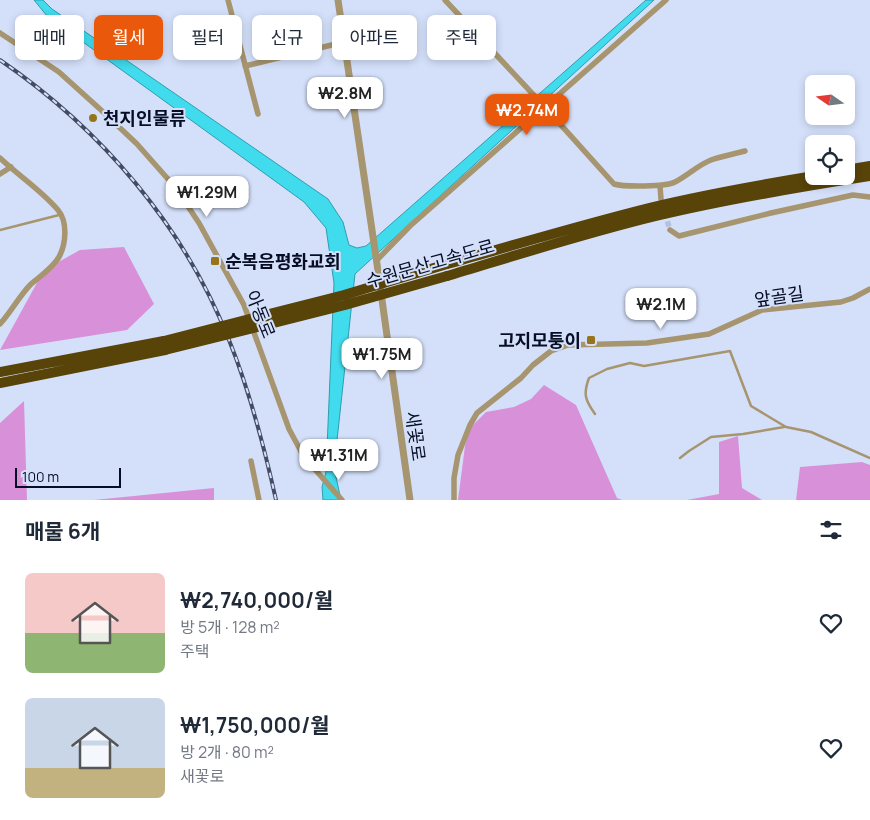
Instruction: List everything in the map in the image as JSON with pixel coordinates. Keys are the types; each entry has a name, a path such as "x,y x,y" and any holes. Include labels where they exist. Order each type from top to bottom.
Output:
{"highway":[{"path":"855,168 870,166"},
{"name":"수원문산고속도로","path":"0,383 337,307 577,237 658,216 808,186 870,176"},
{"name":"수원문산고속도로","path":"0,372 165,345 344,295 564,230 649,208 805,178"}],"street":[{"path":"228,0 258,114"},
{"path":"338,0 340,15"},
{"path":"445,0 614,184 621,186 660,186 674,183 710,160 745,151"},
{"path":"377,259 410,226 666,0"},
{"name":"아동로","path":"0,33 66,78 130,138 175,187 199,223 244,305 289,429 304,457 342,500"},
{"path":"245,66 332,45"},
{"name":"새꽃로","path":"347,60 377,259 410,500"},
{"path":"0,158 24,177 59,211 65,229 64,243 58,258 44,274 30,285 0,324"},
{"path":"0,174 11,167"},
{"path":"660,186 661,199"},
{"path":"670,230 673,234 679,236 770,213 853,195 870,197"},
{"name":"앞골길","path":"454,500 454,478 458,455 466,432 477,413 551,351 568,345 647,342 709,334 762,310 841,302 870,289"},
{"path":"251,460 259,500"}],"lane":[{"path":"0,230 61,214"},
{"path":"595,414 587,403 585,390 589,378 607,369 630,363 644,366 730,352 751,406 786,427 811,432 870,458"},
{"path":"680,458 710,437 786,427"}],"shaded area":[{"path":"124,247 154,304 127,330 0,350 44,270 80,250"},
{"path":"544,385 576,405 617,498 622,500 458,500 465,446 470,428 486,412 514,407 531,399"},
{"path":"24,401 27,500 0,500 0,423"},
{"path":"738,436 742,488 762,500 687,500 719,494 719,442"},
{"path":"862,462 870,465 870,500 796,500 800,467"},
{"path":"214,488 214,500 94,500"}],"water":[{"path":"34,0 43,0 61,15 46,15"},
{"path":"646,0 654,0 355,274 334,468 341,500 323,500 322,487 326,472 334,283 326,228 304,202 108,60 126,60 328,199 343,222 349,245 357,248 366,246"},
{"path":"84,31 94,38 94,50 84,43"}],"tunnel":[{"path":"665,213 670,230"}],"railway":[{"path":"0,60 37,87 105,149 136,183 188,258 210,298 244,379 267,460 276,500"}],"place":[{"name":"천지인물류","path":"93,118"},
{"name":"순복음평화교회","path":"215,261"},
{"name":"고지모퉁이","path":"591,340"}]}
